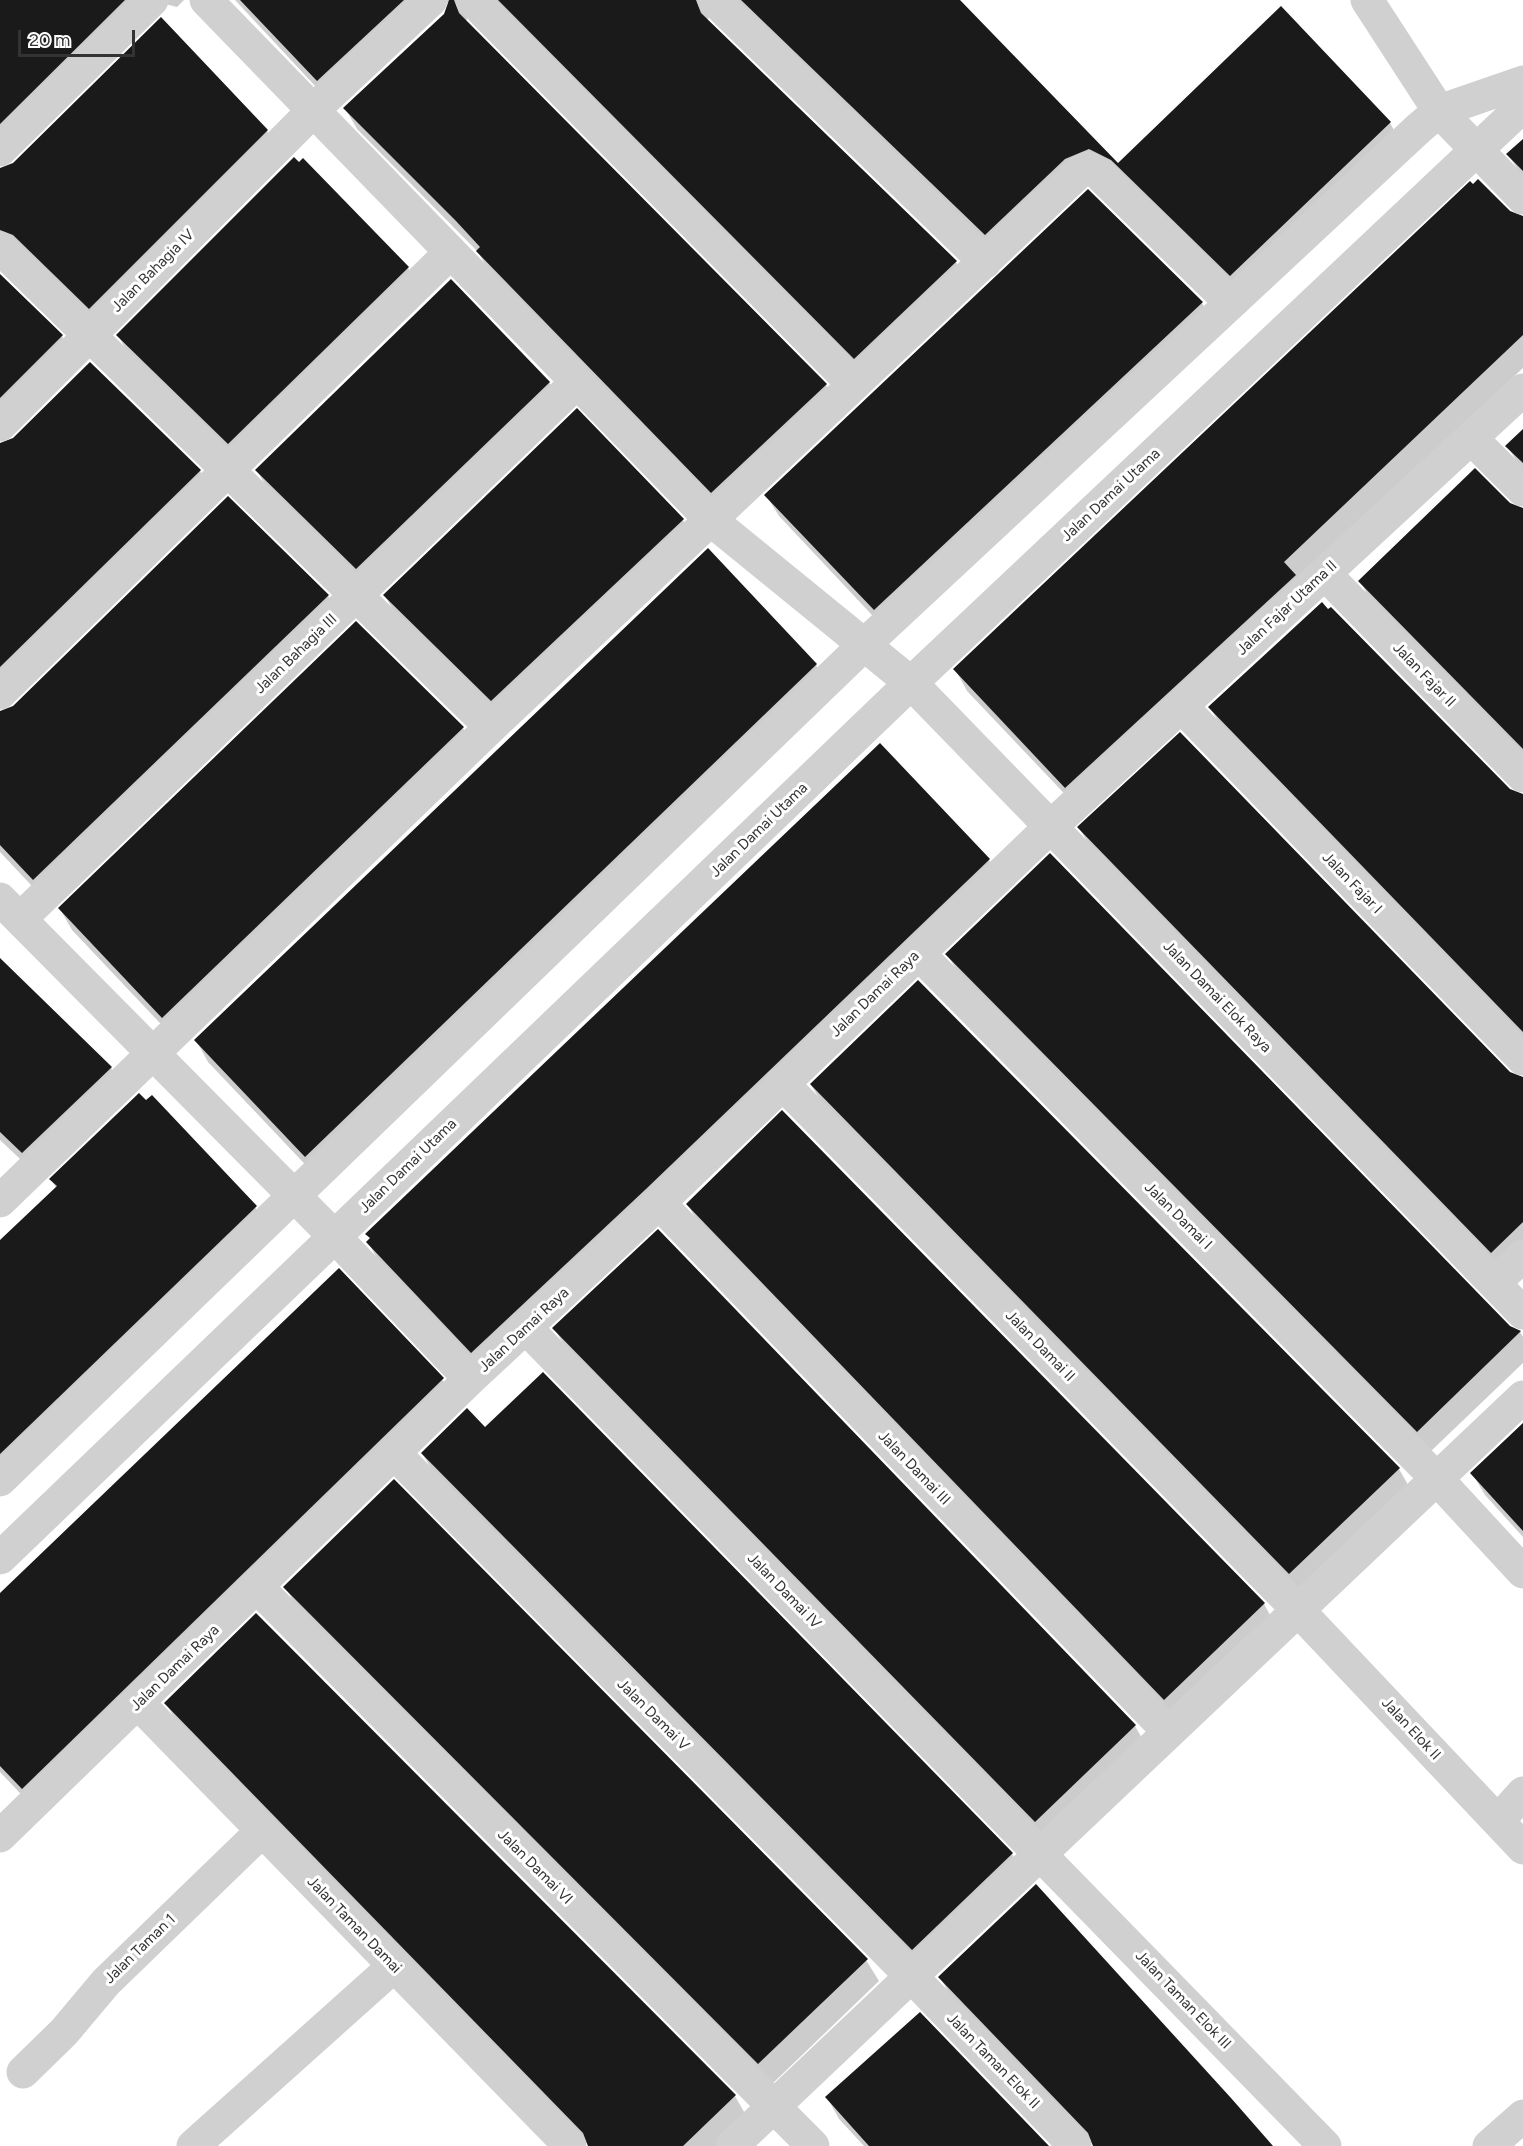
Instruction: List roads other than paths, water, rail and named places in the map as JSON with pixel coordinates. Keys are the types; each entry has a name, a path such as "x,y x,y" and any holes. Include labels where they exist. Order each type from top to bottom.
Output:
{"street":[{"path":"0,150 152,0"},
{"name":"Jalan Damai Elok Raya","path":"206,0 315,109 574,385 712,520 911,683 1523,1313"},
{"name":"Jalan Bahagia IV","path":"0,425 315,109 431,0"},
{"path":"472,0 853,384"},
{"path":"714,0 985,262"},
{"path":"1366,0 1439,111 1523,198"},
{"path":"0,1480 296,1197 864,645 1439,111 1523,82"},
{"name":"Jalan Damai Utama","path":"0,1558 911,683 1523,106"},
{"path":"5,1187 153,1053 491,727 1078,173 1088,168 1098,173 1231,303"},
{"path":"0,248 491,727"},
{"path":"0,693 451,252"},
{"name":"Jalan Bahagia III","path":"10,909 357,596 574,385"},
{"name":"Jalan Fajar Utama II","path":"1051,827 1523,390"},
{"path":"1471,438 1523,490"},
{"name":"Jalan Fajar II","path":"1325,574 1523,776"},
{"name":"Jalan Fajar I","path":"1181,706 1523,1059"},
{"name":"Jalan Damai Raya","path":"5,1823 138,1703 470,1379 659,1203 1051,827"},
{"path":"10,909 296,1197 470,1379"},
{"name":"Jalan Damai I","path":"918,953 1437,1479 1523,1572"},
{"name":"Jalan Damai II","path":"782,1083 1298,1610"},
{"name":"Jalan Damai III","path":"659,1203 1170,1732"},
{"path":"1495,1282 1523,1256"},
{"name":"Jalan Damai IV","path":"526,1328 1041,1853"},
{"path":"732,2146 1523,1397"},
{"name":"Jalan Damai V","path":"395,1454 911,1976"},
{"name":"Jalan Damai VI","path":"257,1587 813,2146"},
{"name":"Jalan Elok II","path":"1298,1610 1523,1848"},
{"name":"Jalan Taman Damai","path":"138,1703 394,1966 555,2142"},
{"path":"1498,1821 1523,1793"},
{"name":"Jalan Taman 1","path":"23,2072 64,2032 106,1982 262,1831"},
{"name":"Jalan Taman Elok III","path":"1041,1853 1325,2146"},
{"path":"193,2146 394,1966"},
{"name":"Jalan Taman Elok II","path":"911,1976 1075,2146"},
{"path":"1490,2146 1522,2119"}]}
